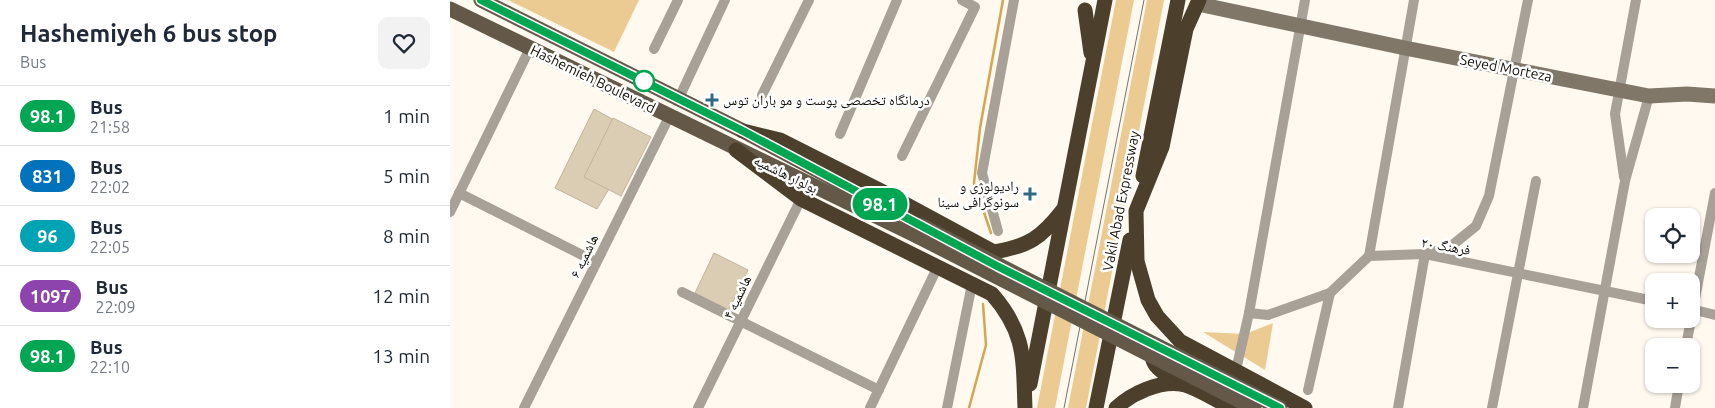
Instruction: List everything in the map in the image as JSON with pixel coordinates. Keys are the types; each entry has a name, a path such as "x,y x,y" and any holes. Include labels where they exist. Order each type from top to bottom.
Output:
{"highway":[{"path":"1025,408 1105,0"},
{"name":"Vakil Abad Expressway","path":"1096,408 1178,0"},
{"path":"1180,341 1157,316 1148,300 1137,261 1136,211 1162,147 1186,29 1198,2"},
{"path":"1084,10 1093,64"},
{"path":"743,131 788,144 885,193 994,252 1005,263 1008,278 1004,286 992,294"},
{"path":"736,150 801,199 992,294 1006,310 1022,348 1025,408"},
{"path":"994,252 1030,244 1048,230 1064,209"},
{"path":"1230,408 1182,384 1154,365 1152,356 1154,349 1160,342 1168,339 1180,341 1305,408"},
{"path":"1116,408 1137,394 1151,388 1182,384"}],"main road":[{"name":"Hashemieh Boulevard","path":"481,0 743,131"},
{"name":"Hashemieh Boulevard","path":"450,9 736,150"},
{"name":"بولوار هاشمیه","path":"743,131 918,230"},
{"name":"بولوار هاشمیه","path":"736,150 918,230"},
{"path":"918,230 1254,408"},
{"path":"918,230 1280,408"}],"street":[{"path":"654,49 678,0"},
{"path":"678,98 725,0"},
{"path":"762,96 809,0"},
{"path":"840,134 897,0"},
{"path":"902,156 975,6 962,0"},
{"path":"998,231 982,173 1014,0"},
{"path":"1236,370 1250,313 1305,0"},
{"path":"1250,313 1268,315 1330,293 1368,256 1414,0"},
{"path":"1398,408 1425,254 1450,247 1476,226 1489,196 1528,0"},
{"path":"1625,181 1615,114 1636,0"},
{"name":"Seyed Morteza","path":"1198,2 1299,26 1649,96 1687,94 1715,96"},
{"path":"450,212 530,48"},
{"path":"1584,408 1625,181 1649,96"},
{"name":"هاشمیه ۶","path":"524,408 669,117"},
{"path":"1492,408 1536,181"},
{"path":"459,193 596,262"},
{"path":"1699,273 1714,198"},
{"name":"هاشمیه ۴","path":"698,408 801,199"},
{"name":"فرهنگ ۲۰","path":"1368,256 1425,254 1645,299"},
{"path":"870,408 938,266"},
{"path":"946,408 956,369 972,284"},
{"path":"682,292 879,390"},
{"path":"1308,390 1330,293"},
{"path":"1700,311 1715,315"},
{"path":"1675,408 1678,393"}],"shaded area":[{"path":"508,0 639,0 614,52"},
{"path":"1116,0 1134,0 1055,408 1037,408"},
{"path":"1147,0 1164,0 1086,408 1068,408"},
{"path":"1273,323 1265,370 1203,332 1245,334"}],"building":[{"path":"594,109 641,135 597,209 555,188"},
{"path":"613,118 651,137 621,196 584,177"},
{"path":"714,253 748,270 729,310 695,293"}],"waterway":[{"path":"991,233 974,183 980,128 1003,0"},
{"path":"969,408 986,345 983,304"}],"tram line":[{"path":"1064,408 1144,0"}],"bus line":[{"name":"98.1","path":"481,0 743,131 997,266 1280,408"}],"place":[{"name":"درمانگاه تخصصی پوست و مو باران توس","path":"712,100"},
{"name":"رادیولوژی و سونوگرافی سینا","path":"1030,194"}]}
